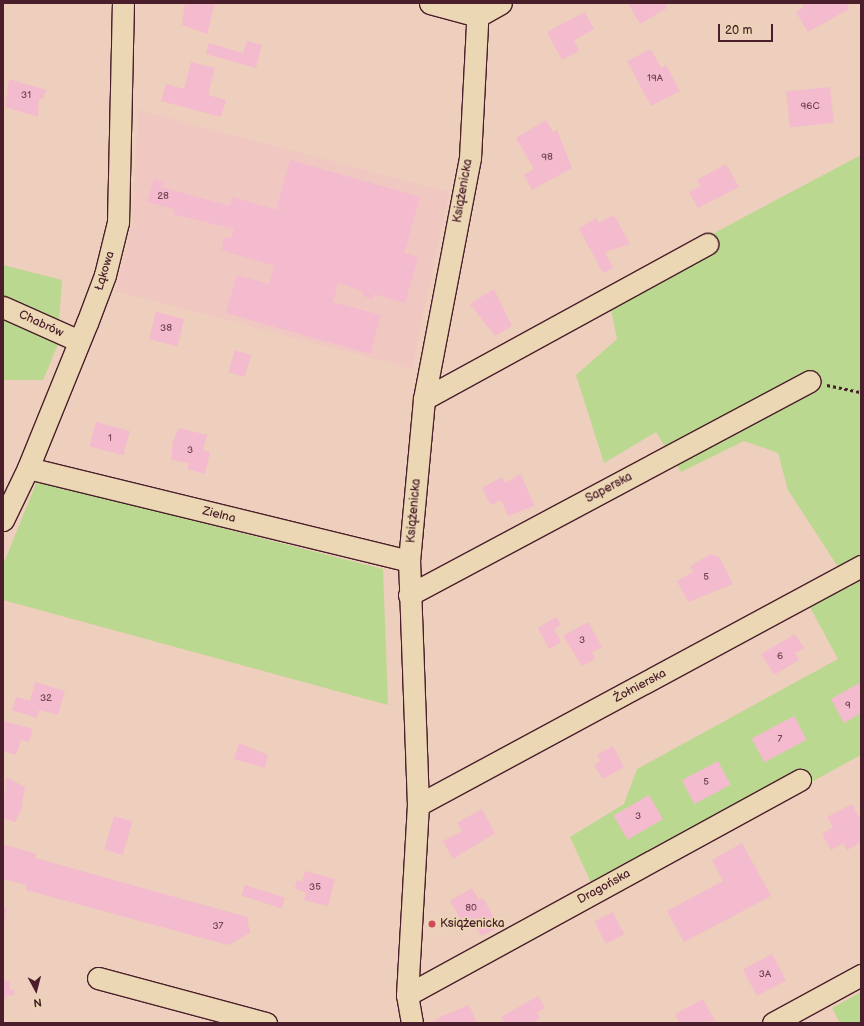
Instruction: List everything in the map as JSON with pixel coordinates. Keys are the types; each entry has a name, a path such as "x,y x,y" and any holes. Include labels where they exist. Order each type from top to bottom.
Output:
{"street":[{"name":"Łąkowa","path":"3,520 28,468 105,275 118,222 123,3"},
{"path":"430,3 478,9 501,3"},
{"name":"Książenicka","path":"412,1023 407,995 418,806 409,594 409,561 424,399 470,158 478,9"},
{"path":"424,399 707,244"},
{"name":"Chabrów","path":"3,307 79,341"},
{"name":"Saperska","path":"409,594 809,381"},
{"name":"Zielna","path":"28,468 409,561"},
{"name":"Żołnierska","path":"418,806 861,566"},
{"name":"Dragońska","path":"407,995 800,780"},
{"path":"773,1023 861,975"},
{"path":"98,978 266,1023"}],"path":[{"path":"809,381 861,392"}],"shaded area":[{"path":"138,110 449,192 412,369 116,291 133,220"}],"green space":[{"path":"861,155 861,755 598,898 570,837 624,804 637,769 838,659 806,600 851,587 788,490 778,453 744,441 681,472 656,432 604,463 576,375 617,339 607,290"},
{"path":"3,265 62,280 59,320 67,323 43,380 3,380"},
{"path":"37,481 383,569 388,705 3,600 3,565"},
{"path":"861,992 861,1023 840,1023 832,1008"}],"building":[{"path":"185,3 215,3 207,34 182,25"},
{"path":"628,3 664,3 667,8 640,24"},
{"path":"801,3 846,3 849,9 808,32 796,12 804,7"},
{"path":"585,12 594,29 574,40 579,51 562,60 547,32"},
{"path":"247,41 262,45 256,68 206,54 209,43 243,53"},
{"path":"651,49 661,68 666,65 680,91 651,106 627,61"},
{"path":"191,62 215,68 208,95 226,100 221,117 161,101 166,84 184,89"},
{"path":"9,79 46,90 43,99 39,98 38,117 5,107"},
{"path":"830,87 834,123 790,127 786,92"},
{"path":"546,120 553,132 557,130 572,168 532,190 524,175 534,169 516,138"},
{"path":"290,160 420,197 404,253 418,257 405,303 374,294 373,299 362,296 363,291 338,283 333,302 381,315 370,354 226,313 237,275 269,284 274,266 221,250 224,238 231,238 234,229 173,214 174,209 147,202 154,179 164,182 162,187 230,206 232,197 282,211 277,207"},
{"path":"726,164 739,187 698,208 689,192 701,186 697,180"},
{"path":"614,215 630,244 605,252 613,268 603,273 579,229 596,218 599,223"},
{"path":"494,289 512,326 495,336 470,304"},
{"path":"156,312 184,319 177,346 149,339"},
{"path":"235,350 251,355 245,377 228,372"},
{"path":"96,422 130,431 123,455 90,446"},
{"path":"179,428 207,435 203,450 210,452 205,474 187,469 189,463 171,460 173,441"},
{"path":"521,474 534,506 508,516 501,500 491,505 482,488 502,477 505,483"},
{"path":"711,554 719,557 733,584 688,602 677,581 693,572 690,566"},
{"path":"556,617 561,625 554,629 561,642 549,649 538,628"},
{"path":"588,622 602,647 592,652 595,659 582,666 563,636"},
{"path":"795,634 804,648 795,653 799,660 774,675 761,654"},
{"path":"35,682 65,691 58,715 39,710 37,718 12,710 16,697 30,701"},
{"path":"861,682 861,713 844,723 831,699"},
{"path":"794,716 807,740 764,762 752,739"},
{"path":"3,721 33,729 29,742 21,740 16,755 3,751"},
{"path":"239,743 268,755 265,768 234,759"},
{"path":"613,746 624,767 603,779 594,765 600,761 597,755"},
{"path":"718,761 731,785 694,804 682,780"},
{"path":"6,777 25,787 21,810 15,822 3,818"},
{"path":"649,795 663,819 627,840 613,816"},
{"path":"852,804 861,821 861,842 847,850 843,843 831,850 822,834 833,827 827,817"},
{"path":"482,809 495,833 453,859 443,841 462,831 457,823"},
{"path":"114,816 132,821 123,855 104,850"},
{"path":"742,843 771,896 684,942 667,911 723,881 712,860"},
{"path":"3,844 36,854 35,858 247,917 250,933 228,945 26,890 27,885 3,879"},
{"path":"305,871 335,879 328,906 304,900 306,893 295,888 297,880 302,882"},
{"path":"245,885 285,898 282,908 242,895"},
{"path":"472,888 479,900 483,898 499,927 482,936 466,917 461,920 450,901"},
{"path":"3,907 7,908 3,929"},
{"path":"613,912 624,934 606,944 594,922"},
{"path":"772,954 786,980 757,996 743,969"},
{"path":"3,980 10,982 9,989 15,991 13,996 7,995 5,1002"},
{"path":"538,996 545,1008 537,1012 540,1018 532,1023 504,1023 501,1017"},
{"path":"703,999 715,1021 680,1023 675,1014"},
{"path":"469,1005 477,1023 432,1023 442,1016"}],"place":[{"name":"Książenicka","path":"432,924"}]}
